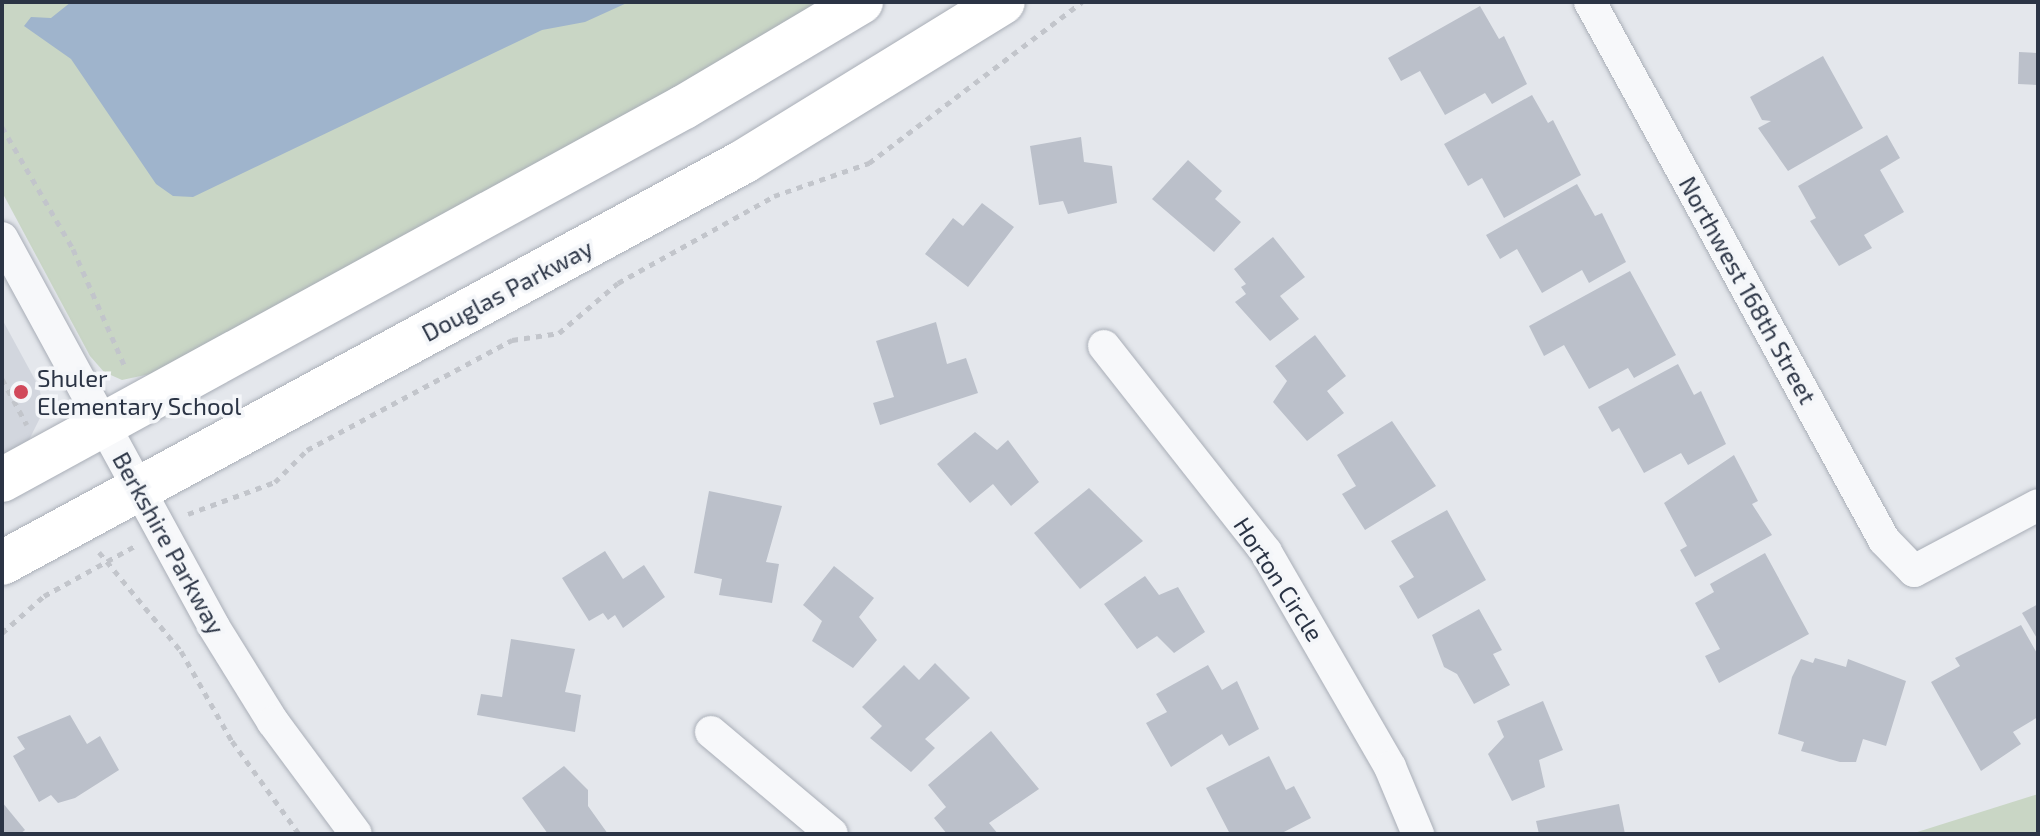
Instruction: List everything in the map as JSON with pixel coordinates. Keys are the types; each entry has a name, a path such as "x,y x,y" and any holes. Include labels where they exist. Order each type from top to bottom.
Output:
{"main road":[{"path":"2,480 684,107 861,2"},
{"name":"Douglas Parkway","path":"2,563 743,162 1003,2"}],"street":[{"name":"Northwest 168th Street","path":"1590,2 1884,540 1914,571 2038,505"},
{"name":"Berkshire Parkway","path":"2,238 138,489 248,683 343,829"},
{"name":"Horton Circle","path":"1104,346 1266,552 1390,767 1418,834"},
{"path":"711,732 832,834"}],"path":[{"path":"201,507 275,482 307,450 512,340 559,333 618,283 774,196 869,163 1082,2"},
{"path":"2,127 73,249 105,330 132,379"},
{"path":"2,379 46,456"},
{"path":"80,520 107,564 181,651 232,741 299,834"},
{"path":"2,633 44,596 107,564 141,542"}],"shaded area":[{"name":"Shuler Elementary School","path":"2,319 39,387 44,410 29,440 2,455"}],"green space":[{"path":"2,2 817,2 712,68 155,373 122,380 104,372 90,356 2,192"},
{"path":"2038,794 2038,834 1911,834"}],"water":[{"path":"71,2 629,2 585,22 542,30 193,197 173,196 156,184 71,59 24,26 31,17 51,18"}],"building":[{"path":"1480,6 1499,39 1504,36 1527,84 1492,104 1485,93 1445,115 1420,71 1401,81 1388,58"},
{"path":"2019,52 2038,53 2038,85 2018,84"},
{"path":"1823,56 1863,128 1788,171 1758,128 1771,121 1762,120 1750,97"},
{"path":"1532,95 1548,123 1553,120 1581,175 1504,218 1482,178 1468,186 1444,144"},
{"path":"1887,135 1900,158 1880,170 1904,212 1864,235 1872,248 1839,266 1810,221 1816,218 1798,186"},
{"path":"1081,137 1084,162 1112,166 1117,203 1068,214 1063,201 1039,205 1030,146"},
{"path":"1188,160 1222,191 1215,199 1241,222 1214,252 1152,199"},
{"path":"1577,184 1595,216 1602,213 1626,262 1589,283 1582,270 1542,293 1517,249 1500,259 1486,235"},
{"path":"982,203 1014,227 968,287 925,254 953,218 963,226"},
{"path":"1273,237 1305,277 1280,296 1299,319 1270,341 1235,302 1246,294 1241,287 1246,284 1234,269"},
{"path":"1630,271 1676,355 1634,378 1628,368 1589,389 1564,345 1544,356 1529,326"},
{"path":"936,322 947,364 966,358 978,393 880,425 873,403 894,397 876,341"},
{"path":"1315,335 1346,376 1327,391 1344,413 1307,441 1273,402 1287,381 1275,366"},
{"path":"1678,364 1694,395 1701,391 1726,444 1688,465 1681,453 1644,473 1619,428 1612,432 1598,407"},
{"path":"1392,421 1436,486 1365,530 1342,494 1356,486 1337,455"},
{"path":"975,432 997,450 1008,440 1039,482 1011,506 993,484 970,503 937,464"},
{"path":"1734,455 1758,501 1752,504 1772,535 1695,577 1680,550 1687,546 1664,503"},
{"path":"1089,488 1143,541 1080,589 1034,533"},
{"path":"709,491 782,506 766,562 779,564 772,603 719,595 722,579 694,573"},
{"path":"1447,510 1486,580 1418,619 1399,586 1414,577 1391,541"},
{"path":"605,551 623,579 644,565 665,597 623,628 615,615 608,620 603,613 589,621 562,578"},
{"path":"1765,553 1809,634 1719,683 1705,656 1720,649 1695,603 1714,592 1710,584"},
{"path":"834,566 874,598 859,617 877,640 853,668 812,641 822,621 803,605"},
{"path":"1145,576 1159,595 1178,587 1205,632 1174,653 1157,636 1137,649 1104,604"},
{"path":"2038,604 2038,640 2022,613"},
{"path":"1479,609 1502,650 1493,654 1510,685 1474,704 1457,674 1444,667 1432,635"},
{"path":"2021,625 2038,655 2038,717 2013,732 2021,744 1981,771 1931,682 1960,666 1955,658"},
{"path":"511,639 575,649 565,692 581,695 575,732 477,715 481,694 502,697"},
{"path":"1815,658 1846,667 1848,659 1906,681 1886,746 1863,739 1856,762 1840,762 1801,751 1804,742 1778,734 1792,677 1801,659 1813,663"},
{"path":"935,663 970,698 925,739 935,748 911,772 870,738 882,726 862,707 904,665 919,680"},
{"path":"1208,665 1222,690 1237,681 1259,729 1229,746 1222,734 1171,767 1146,723 1167,712 1156,694"},
{"path":"1543,701 1563,750 1539,760 1545,787 1512,801 1488,754 1504,737 1497,721"},
{"path":"70,715 87,744 100,736 119,770 75,798 58,803 51,795 39,802 13,756 25,749 17,737"},
{"path":"991,731 1039,789 989,823 998,834 947,834 934,818 946,807 928,785"},
{"path":"1269,756 1286,790 1294,786 1311,818 1280,834 1230,834 1206,788"},
{"path":"564,766 588,790 588,806 608,834 548,834 522,798"},
{"path":"2,802 25,830 20,834 2,834"},
{"path":"1619,804 1625,834 1539,834 1536,821"}],"place":[{"name":"Shuler Elementary School","path":"21,392"}]}
